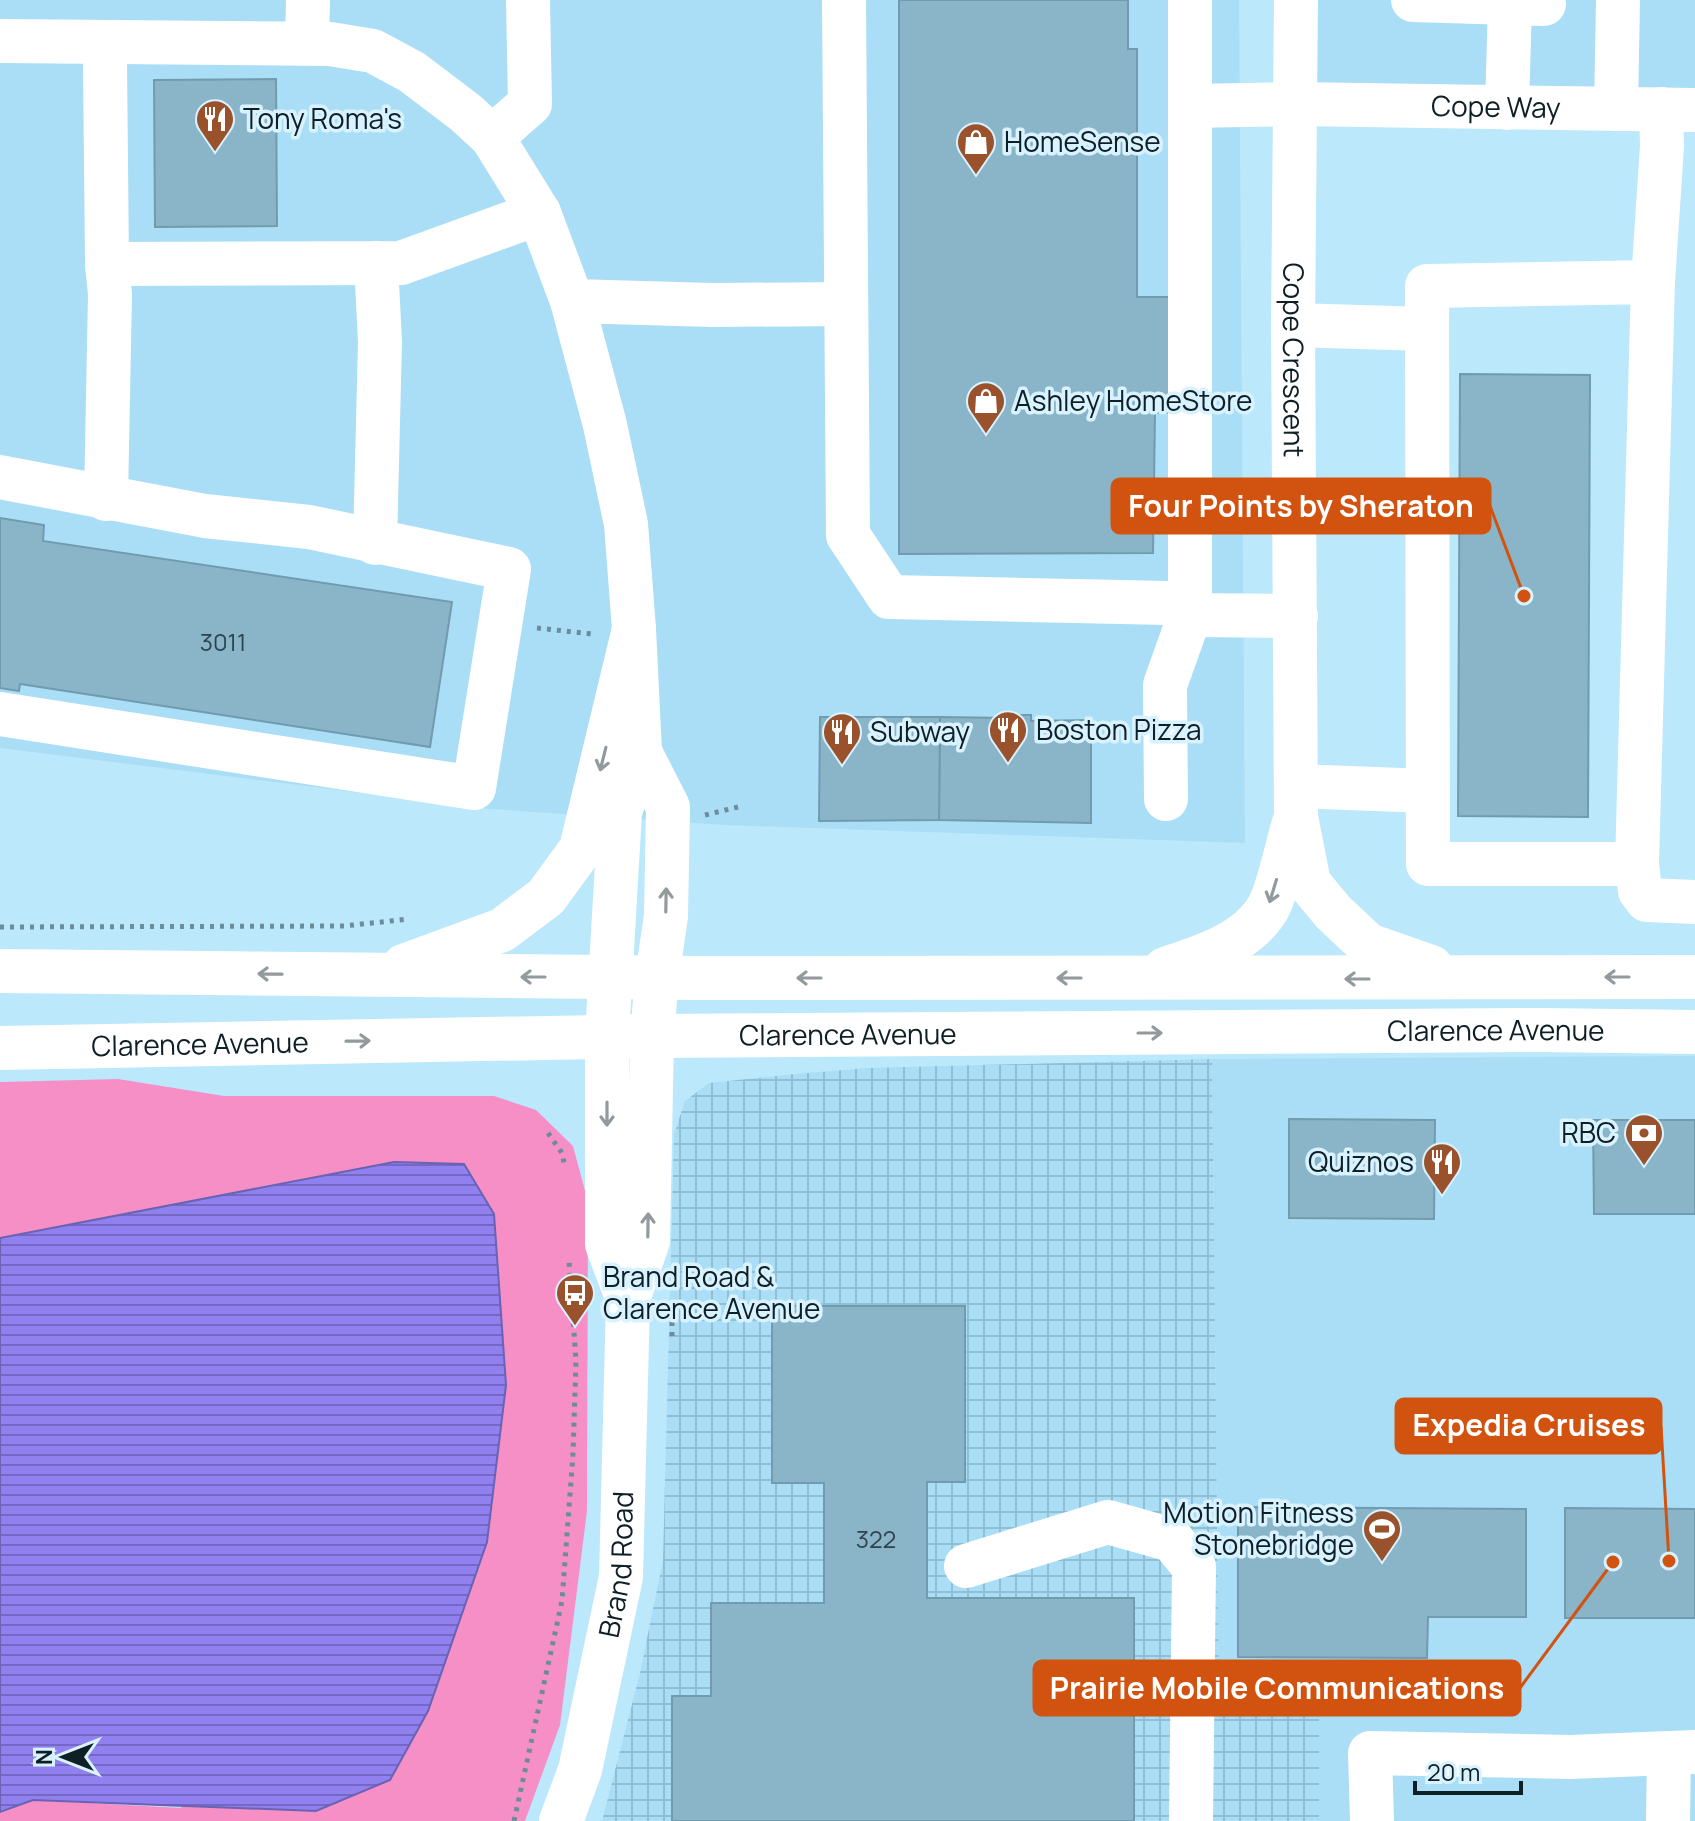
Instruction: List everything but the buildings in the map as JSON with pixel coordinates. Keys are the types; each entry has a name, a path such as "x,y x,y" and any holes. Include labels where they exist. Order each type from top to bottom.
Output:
{"main road":[{"path":"307,43 308,0"},
{"path":"492,137 530,104 528,0"},
{"path":"844,0 848,535 889,597 1167,603 1190,615 1296,616"},
{"path":"1166,799 1165,685 1190,615 1190,0"},
{"name":"Cope Crescent","path":"1296,0 1293,325 1296,802"},
{"path":"1413,0 1527,3 1507,108"},
{"path":"1616,109 1618,0"},
{"path":"0,41 307,43 373,51 412,72 492,137 539,213 572,301 605,425 626,524 640,752"},
{"path":"106,499 110,294 107,264 107,42"},
{"name":"Cope Way","path":"1190,106 1297,104 1678,109"},
{"path":"1678,109 1676,218 1653,282 1637,864 1640,891 1647,900 1695,902"},
{"path":"107,264 401,263 539,213"},
{"path":"375,543 380,342 376,263"},
{"path":"1637,864 1428,864 1427,286 1653,282"},
{"path":"572,301 713,305 846,304"},
{"path":"1293,325 1427,329"},
{"path":"0,477 205,516 309,527 509,569 474,788 0,714"},
{"path":"376,976 502,930 546,897 581,849 634,629"},
{"name":"Brand Road","path":"628,1300 607,1244 607,1036 620,812 640,752"},
{"name":"Brand Road","path":"561,1821 580,1770 621,1577 628,1300 648,1241 652,1036 666,916 668,807 640,752"},
{"path":"1296,802 1428,791"},
{"path":"1138,978 1215,952 1248,930 1269,907 1296,802"},
{"path":"1296,802 1309,883 1333,912 1368,945 1463,978"},
{"name":"Clarence Avenue","path":"0,971 611,977 1695,977"},
{"name":"Clarence Avenue","path":"0,1048 607,1036 1527,1030 1695,1032"},
{"path":"966,1566 1108,1522 1172,1540 1194,1567 1191,1821"},
{"path":"1372,1821 1370,1753 1570,1757 1682,1752 1668,1821"}],"path":[{"path":"500,624 592,634 592,650"},
{"path":"0,927 344,926 413,919"},
{"path":"548,1133 562,1153 568,1179"},
{"path":"514,1821 562,1601 573,1454 576,1361 568,1248"}],"shaded area":[{"path":"0,0 1239,0 1245,843 724,825 491,809 0,748"},
{"path":"1296,0 1695,0 1695,110 1297,104"},
{"path":"1695,1056 1695,1821 1319,1821 1319,1697 1219,1699 1212,1059"},
{"path":"1212,1059 1219,1698 1319,1696 1319,1821 602,1821 640,1673 663,1560 674,1134 685,1101 709,1083 868,1068"},
{"path":"118,1079 224,1096 494,1096 536,1110 573,1146 588,1202 587,1511 560,1725 525,1821 0,1821 0,1812 33,1800 181,1808 394,1162 0,1238 0,1082"},
{"path":"394,1162 464,1164 494,1214 506,1385 487,1542 428,1711 390,1780 316,1811 33,1800 0,1812 0,1238"}],"place":[{"name":"Tony Roma's","path":"215,153"},
{"name":"HomeSense","path":"976,176"},
{"name":"Ashley HomeStore","path":"986,435"},
{"name":"Four Points by Sheraton","path":"1524,596"},
{"name":"Boston Pizza","path":"1008,764"},
{"name":"Subway","path":"842,766"},
{"name":"RBC","path":"1644,1167"},
{"name":"Quiznos","path":"1442,1196"},
{"name":"Brand Road & Clarence Avenue","path":"575,1327"},
{"name":"Expedia Cruises","path":"1669,1561"},
{"name":"Prairie Mobile Communications","path":"1613,1562"},
{"name":"Motion Fitness Stonebridge","path":"1382,1563"}]}
